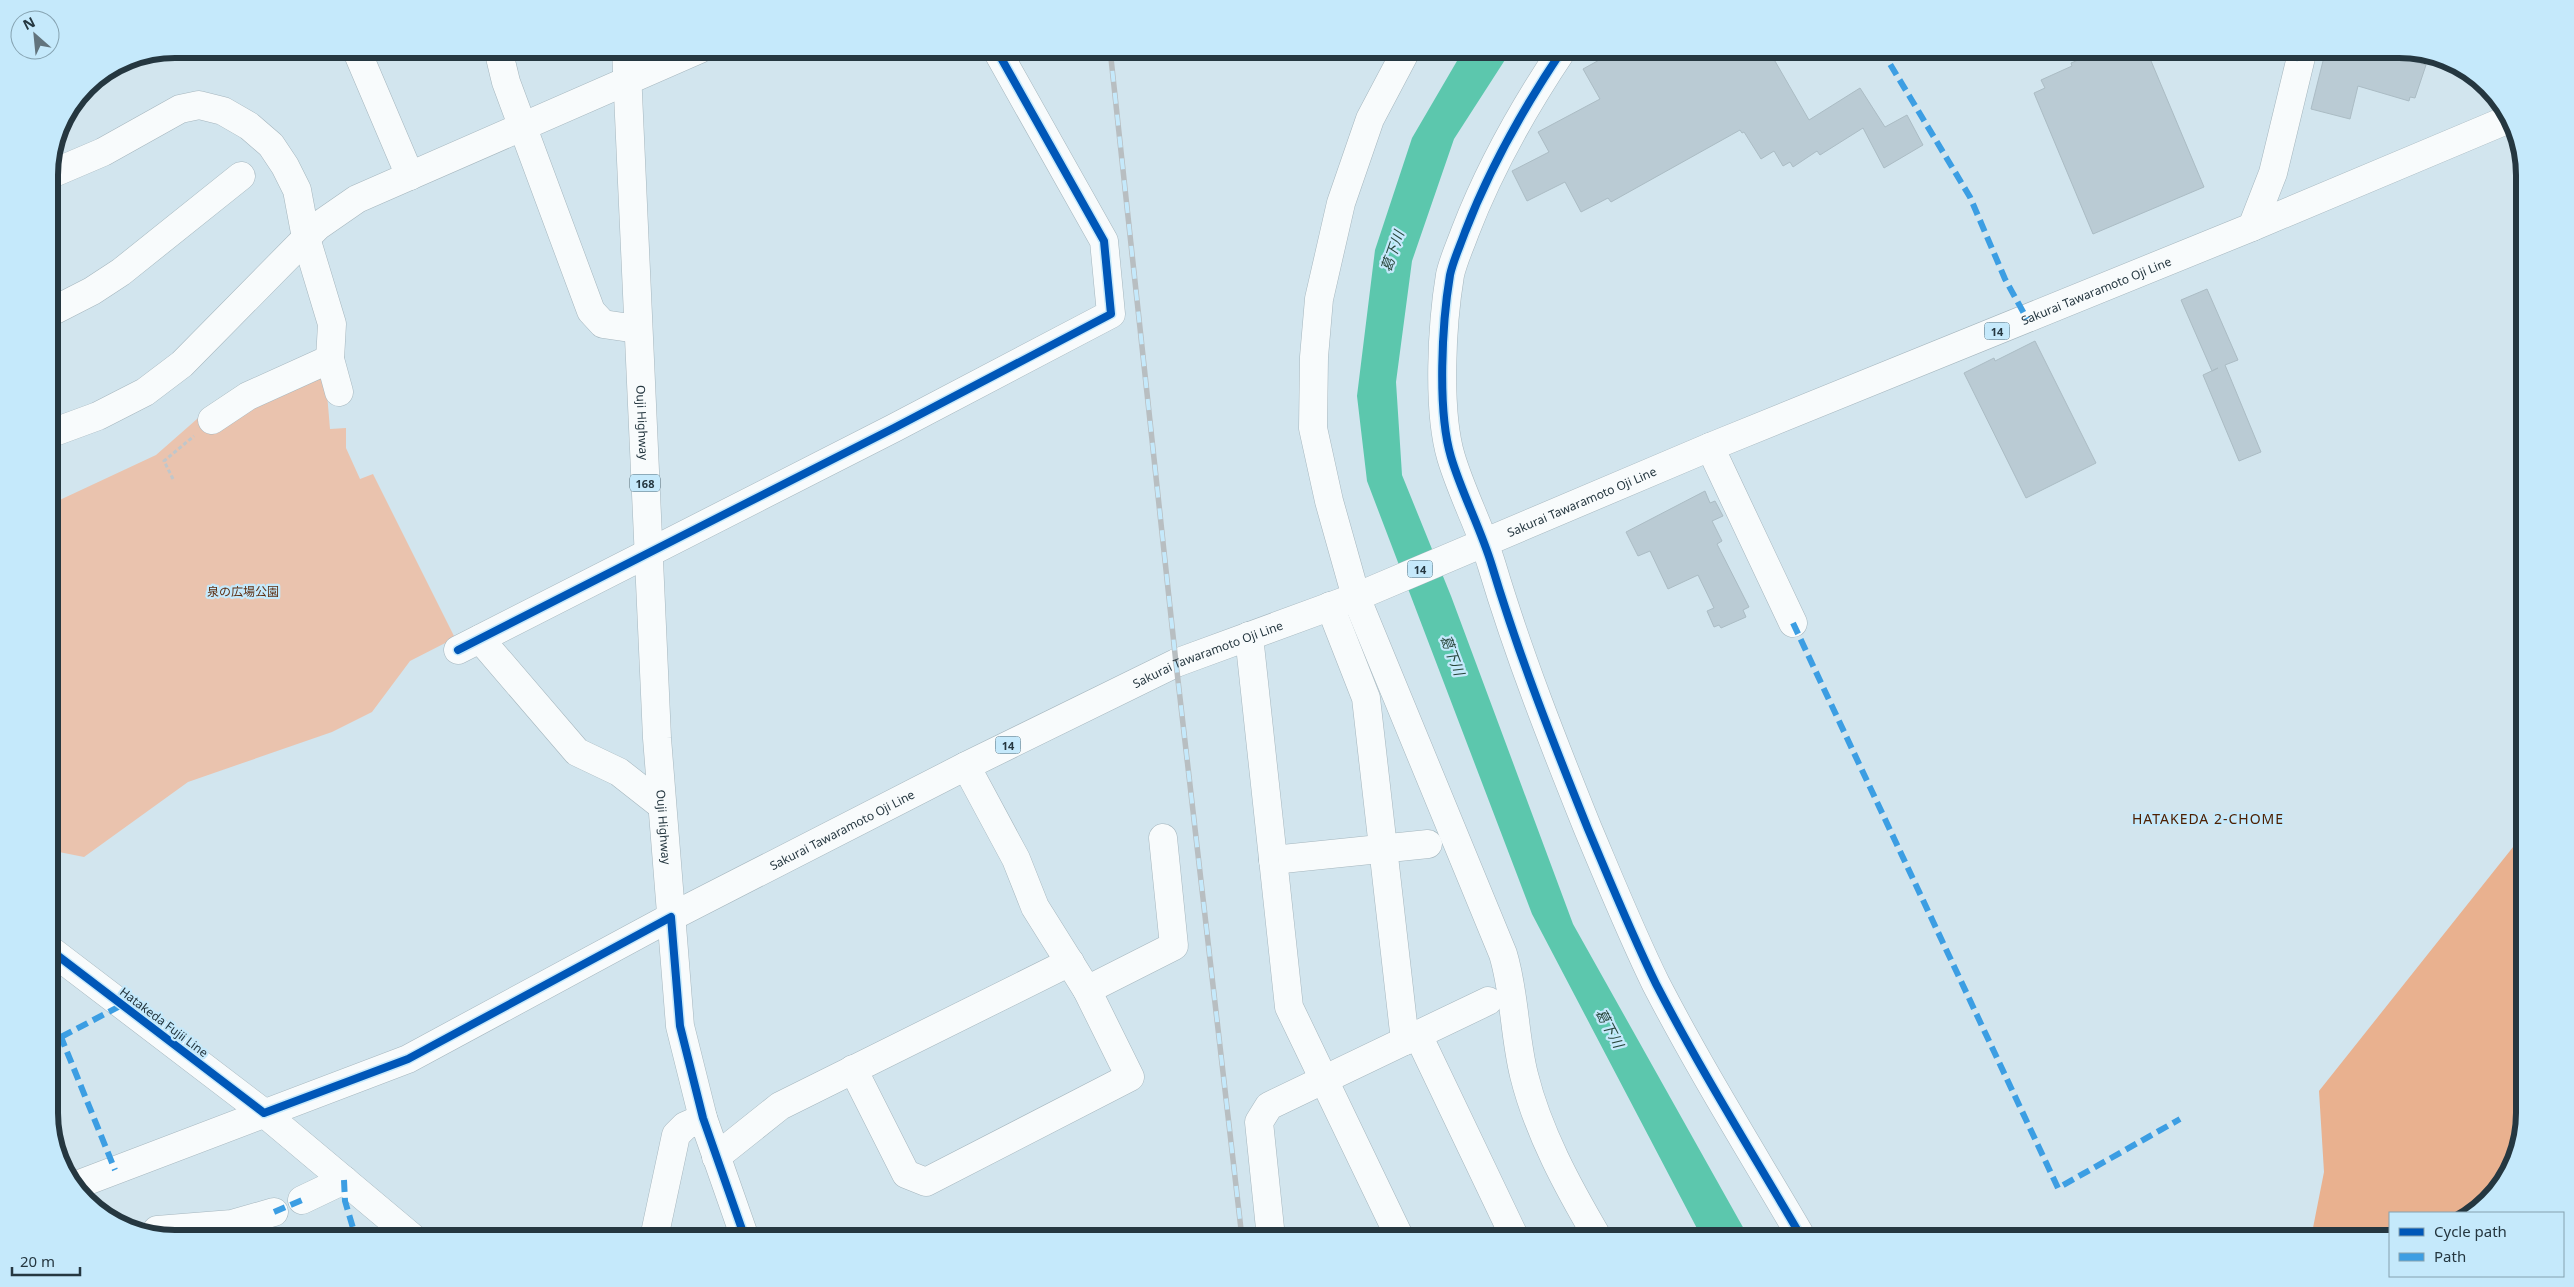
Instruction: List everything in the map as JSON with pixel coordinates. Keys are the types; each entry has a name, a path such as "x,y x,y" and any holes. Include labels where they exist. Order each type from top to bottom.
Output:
{"main road":[{"path":"359,57 410,176"},
{"path":"500,57 506,82 524,126 590,311 602,324 638,329"},
{"name":"Ouji Highway","path":"626,57 662,805 671,916"},
{"path":"58,431 98,416 145,392 182,364 306,238 336,212 357,199 682,57"},
{"path":"662,805 619,772 578,752 469,645 903,424 1111,314 1104,242 1000,57"},
{"path":"1403,57 1370,119 1341,203 1318,299 1314,357 1313,428 1329,501 1356,597 1503,954 1509,973 1524,1076 1562,1174 1594,1230"},
{"path":"1558,57 1514,125 1485,183 1451,272 1444,335 1443,394 1449,452 1460,486 1485,542 1508,618 1542,716 1625,917 1657,984 1705,1072 1797,1230"},
{"path":"2252,227 2273,173 2301,57"},
{"path":"58,170 103,152 180,109 199,105 222,111 249,126 271,145 286,166 297,190 306,238 332,324 330,359 339,392"},
{"name":"Sakurai Tawaramoto Oji Line","path":"82,1183 408,1059 671,916 966,766 1176,663 1356,597 1710,447 2252,227 2503,121"},
{"path":"58,308 92,291 121,272 241,176"},
{"path":"212,420 248,396 330,359"},
{"path":"1710,447 1793,623"},
{"path":"1330,606 1366,698 1382,848 1411,1038 1511,1230"},
{"path":"1250,636 1289,1007 1396,1230"},
{"path":"853,1069 906,1174 926,1182 1130,1077 1087,990 1035,906 1016,858 966,766"},
{"path":"1087,990 1174,946 1163,838"},
{"path":"1273,860 1428,844"},
{"name":"168","path":"671,916 680,1026 703,1118 742,1230"},
{"name":"Hatakeda Fujii Line","path":"58,956 264,1113 403,1230"},
{"path":"716,1157 780,1106 1070,962"},
{"path":"1270,1230 1259,1122 1269,1106 1488,1001"},
{"path":"656,1230 676,1135 685,1126 703,1118"},
{"path":"302,1200 344,1180"},
{"path":"175,1230 232,1224 274,1212"}],"path":[{"path":"173,479 164,461 212,420"}],"green space":[{"name":"泉の広場公園","path":"325,370 330,429 346,428 346,448 360,479 373,474 455,638 410,661 372,712 332,732 188,782 84,857 58,852 58,501 156,455 205,412"}],"shaded area":[{"path":"2516,843 2515,1128 2513,1143 2504,1164 2487,1190 2460,1212 2389,1212 2389,1230 2313,1230 2324,1172 2319,1091"}],"water":[{"name":"葛下川","path":"1459,57 1507,57 1454,139 1412,261 1396,382 1402,475 1451,596 1573,924 1745,1230 1698,1230 1532,914 1367,481 1357,396 1375,250 1412,138"}],"building":[{"path":"1605,57 1773,57 1809,120 1860,88 1885,127 1907,115 1923,145 1884,168 1863,128 1820,155 1817,151 1793,167 1790,162 1783,166 1774,151 1761,159 1744,132 1742,133 1740,130 1611,202 1608,198 1581,212 1565,182 1527,201 1512,171 1549,152 1538,132 1600,99 1583,69"},
{"path":"2085,57 2149,57 2204,187 2093,234 2034,93 2045,88 2041,80 2072,66 2071,63"},
{"path":"2324,57 2399,57 2426,65 2415,98 2410,97 2409,101 2358,86 2350,119 2311,109"},
{"path":"2207,289 2238,360 2225,365 2261,452 2239,461 2203,375 2212,371 2181,300"},
{"path":"2035,341 2096,463 2026,498 1964,373 1994,358 1995,361"},
{"path":"1705,491 1710,503 1715,501 1723,516 1712,521 1722,541 1717,544 1749,607 1743,610 1746,617 1721,628 1719,625 1714,627 1707,611 1714,608 1698,575 1668,589 1650,551 1638,556 1626,532"}],"railway":[{"path":"1111,57 1176,663 1241,1230"}],"marked path":[{"path":"1886,57 1970,197 2005,279 2027,319"},
{"path":"2299,57 2300,62"},
{"path":"1793,623 2058,1188 2180,1119"},
{"path":"61,1037 122,1005"},
{"path":"58,1033 115,1170"},
{"path":"344,1180 345,1201 354,1230"},
{"path":"274,1212 302,1200"}],"cycle path":[{"path":"458,650 894,428 1111,314 1104,241 1000,57"},
{"path":"1558,57 1521,115 1485,184 1453,264 1447,295 1442,366 1442,391 1447,438 1455,471 1488,552 1513,633 1537,699 1588,829 1629,926 1656,984 1691,1049 1797,1230"},
{"path":"58,956 264,1113 408,1059 671,917 680,1026 703,1118 742,1230"}],"district":[{"name":"HATAKEDA 2-CHOME","path":"2208,818"}]}
